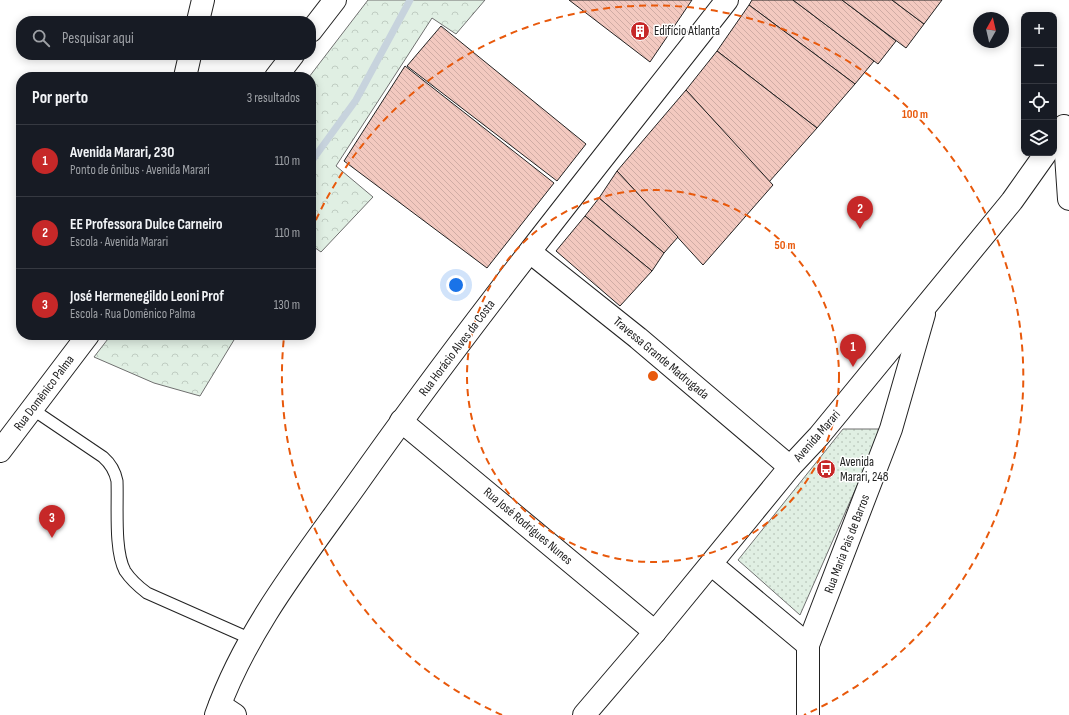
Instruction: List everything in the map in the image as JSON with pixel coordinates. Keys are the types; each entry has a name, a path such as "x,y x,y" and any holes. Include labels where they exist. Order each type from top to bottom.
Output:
{"street":[{"path":"199,16 203,0"},
{"path":"316,25 335,0"},
{"name":"Rua Horácio Alves da Costa","path":"224,712 232,678 251,639 275,599 401,421 530,252 728,0"},
{"path":"186,72 189,60"},
{"path":"280,72 289,60"},
{"path":"1062,129 1069,199"},
{"name":"Avenida Marari","path":"584,715 655,632 790,467 819,436 927,305 1012,201 1044,156"},
{"name":"Travessa Grande Madrugada","path":"530,252 638,338 790,467"},
{"name":"Rua Maria Pais de Barros","path":"808,715 808,645 891,429 927,305"},
{"name":"Rua Domênico Palma","path":"0,451 84,340"},
{"name":"Rua José Rodrigues Nunes","path":"401,421 655,632"},
{"path":"711,564 808,645"}],"lane":[{"path":"32,409 110,462 117,481 118,547 121,561 125,570 137,586 147,593 251,639"}],"green space":[{"path":"368,0 485,0 456,34 432,18 336,166 373,197 321,252 316,248 316,72 313,72"},
{"path":"107,340 234,340 200,396 154,383 94,357"},
{"path":"843,429 882,429 800,615 738,560"}],"building":[{"name":"Edifício Atlanta","path":"569,0 692,0 650,62"},
{"path":"752,0 793,0 874,61 855,84 749,5"},
{"path":"793,0 842,0 896,41 878,64"},
{"path":"842,0 892,0 924,24 906,48"},
{"path":"892,0 942,0 924,24"},
{"path":"749,5 855,84 817,128 717,51"},
{"path":"441,26 586,144 557,181 407,66"},
{"path":"717,51 817,128 769,182 686,90"},
{"path":"405,66 554,183 487,268 344,161"},
{"path":"686,90 773,185 703,265 617,171"},
{"path":"617,171 678,237 664,253 599,198"},
{"path":"599,198 664,253 652,271 585,216"},
{"path":"585,216 652,271 620,306 556,251"}],"waterway":[{"path":"316,155 356,100 410,0"}],"place":[{"name":"Edifício Atlanta","path":"640,31"},
{"name":"EE Professora Dulce Carneiro","path":"860,229"},
{"name":"Avenida Marari, 230","path":"853,367"},
{"name":"Avenida Marari, 248","path":"826,469"},
{"name":"José Hermenegildo Leoni Prof","path":"52,538"}]}
